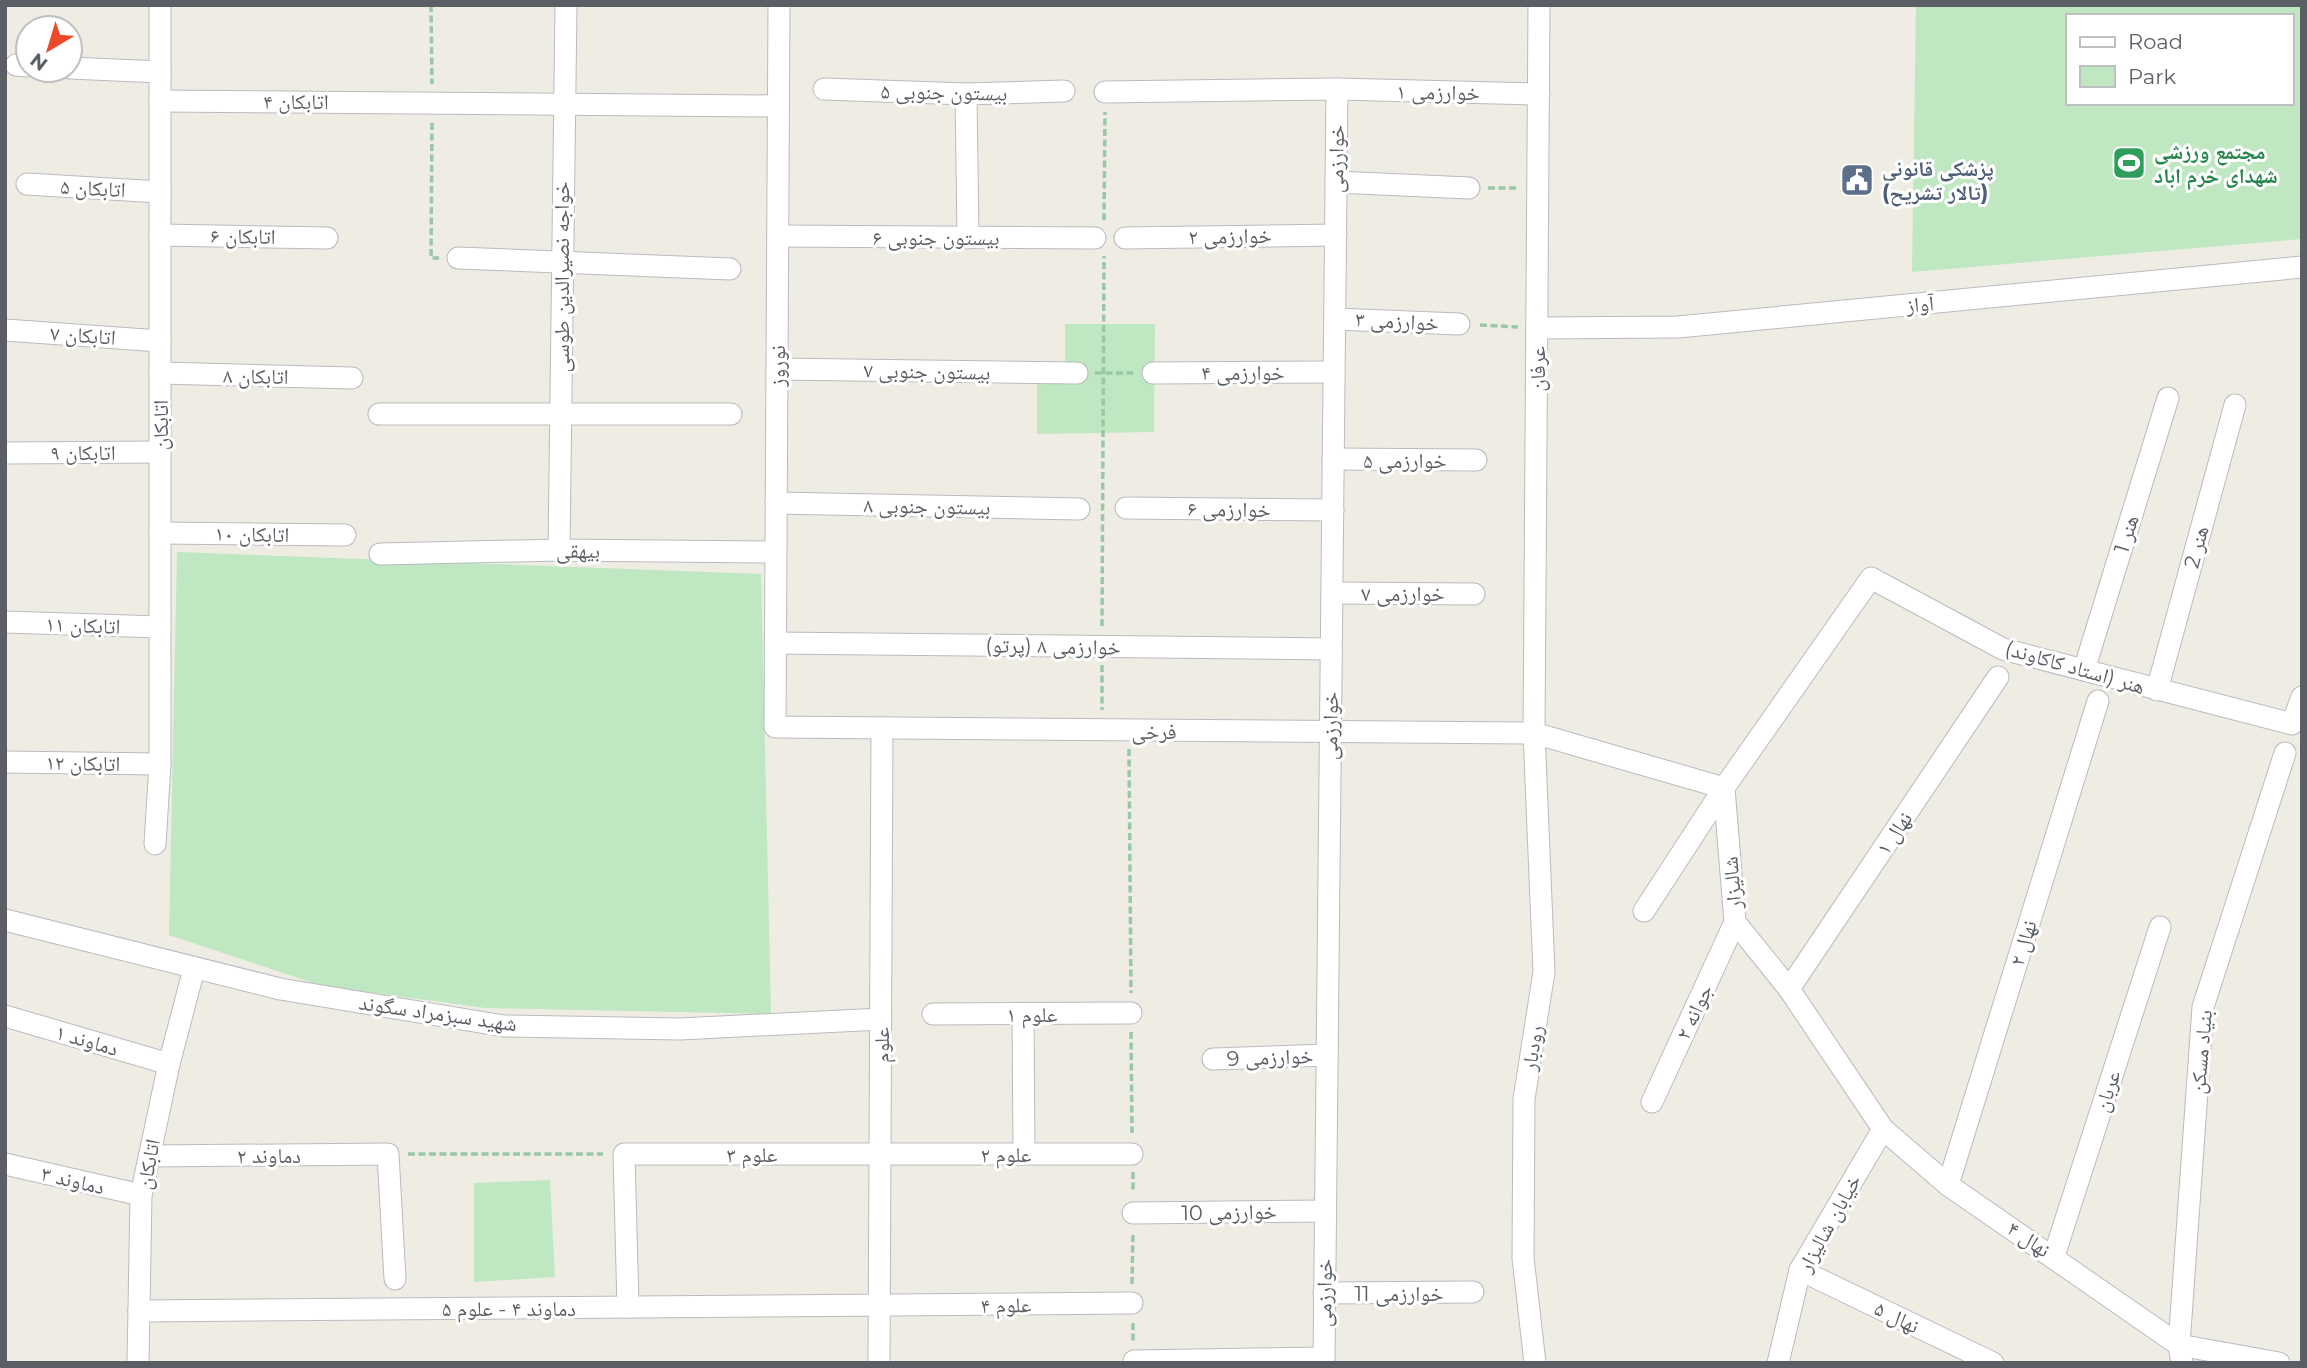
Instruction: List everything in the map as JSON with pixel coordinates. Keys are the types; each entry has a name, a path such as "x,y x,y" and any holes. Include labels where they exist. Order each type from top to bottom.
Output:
{"street":[{"name":"اتابکان","path":"155,844 160,764 160,5"},
{"name":"خواجه نصیرالدین طوسی","path":"559,550 566,5"},
{"name":"نوروز","path":"775,727 779,5"},
{"name":"عرفان","path":"1534,733 1539,5"},
{"path":"84,69 160,72"},
{"name":"بیستون جنوبی ۵","path":"824,89 966,94 1064,91"},
{"name":"خوارزمی ۱","path":"1105,92 1337,89 1539,94"},
{"name":"خوارزمی","path":"1324,1360 1337,89"},
{"path":"966,94 968,237"},
{"name":"اتابکان ۴","path":"160,100 778,106"},
{"path":"1336,182 1469,188"},
{"name":"اتابکان ۵","path":"27,184 160,192"},
{"name":"اتابکان ۶","path":"160,234 327,238"},
{"name":"خوارزمی ۲","path":"1125,238 1336,235"},
{"name":"بیستون جنوبی ۶","path":"778,236 1101,238"},
{"path":"458,258 730,269"},
{"name":"آواز","path":"1537,328 1678,327 2302,267"},
{"name":"خوارزمی ۳","path":"1335,319 1459,324"},
{"name":"اتابکان ۷","path":"5,330 160,341"},
{"name":"بیستون جنوبی ۷","path":"777,369 1077,373"},
{"name":"خوارزمی ۴","path":"1153,373 1334,372"},
{"name":"اتابکان ۸","path":"160,373 352,377"},
{"name":"هنر 1","path":"2084,670 2168,398"},
{"name":"هنر 2","path":"2157,690 2235,405"},
{"path":"379,414 731,414"},
{"name":"اتابکان ۹","path":"5,453 160,452"},
{"name":"خوارزمی ۵","path":"1333,459 1476,460"},
{"name":"بیستون جنوبی ۸","path":"776,503 1079,509"},
{"name":"خوارزمی ۶","path":"1126,508 1333,510"},
{"name":"اتابکان ۱۰","path":"160,533 345,535"},
{"name":"بیهقی","path":"380,554 559,550 775,552"},
{"name":"هنر (استاد کاکاوند)","path":"1724,788 1871,578 2003,649 2292,724 2302,697"},
{"name":"خوارزمی ۷","path":"1332,593 1474,594"},
{"name":"اتابکان ۱۱","path":"5,622 160,627"},
{"name":"خوارزمی ۸ (پرتو)","path":"775,643 1331,649"},
{"name":"نهال ۱","path":"1789,989 1998,677"},
{"name":"نهال ۲","path":"1948,1185 2098,701"},
{"name":"فرخی","path":"775,727 1534,733"},
{"name":"علوم","path":"879,1363 882,728"},
{"path":"1534,733 1724,788 1644,911"},
{"name":"رودبار","path":"1534,733 1544,972 1524,1099 1524,1258 1535,1363"},
{"name":"بنیاد مسکن","path":"2180,1354 2203,1007 2285,753"},
{"name":"اتابکان ۱۲","path":"5,762 160,764"},
{"name":"شالیزار","path":"1724,788 1735,922 1789,989 1883,1129"},
{"name":"شهید سبزمراد سگوند","path":"5,920 280,989 504,1026 680,1029 881,1019"},
{"name":"جوانه ۲","path":"1652,1102 1735,922"},
{"name":"عربان","path":"2054,1256 2160,927"},
{"name":"اتابکان","path":"138,1363 141,1195 194,969"},
{"name":"علوم ۱","path":"933,1014 1131,1013"},
{"path":"1023,1014 1024,1154"},
{"name":"دماوند ۱","path":"5,1016 170,1064"},
{"name":"خوارزمی 9","path":"1213,1059 1327,1055"},
{"name":"نهال ۴","path":"1883,1129 1948,1185 2054,1256 2180,1354"},
{"name":"خیابان شالیزار","path":"1778,1363 1801,1270 1883,1129"},
{"name":"علوم ۲","path":"880,1153 1132,1154"},
{"name":"علوم ۳","path":"624,1154 880,1153"},
{"path":"388,1154 395,1279"},
{"name":"دماوند ۲","path":"150,1156 388,1154"},
{"path":"624,1154 628,1307"},
{"name":"دماوند ۳","path":"5,1164 141,1195"},
{"name":"خوارزمی 10","path":"1133,1213 1325,1211"},
{"name":"نهال ۵","path":"1801,1270 1993,1363"},
{"name":"خوارزمی 11","path":"1324,1293 1473,1292"},
{"name":"علوم ۴","path":"880,1307 1132,1303"},
{"name":"دماوند ۴ - علوم ۵","path":"139,1311 880,1307"},
{"path":"2180,1354 2278,1363"},
{"path":"1134,1361 1324,1360"}],"path":[{"path":"430,5 431,258 458,258"},
{"path":"1102,730 1101,238 1105,92"},
{"path":"1469,188 1538,189"},
{"path":"1459,324 1537,328"},
{"path":"1077,373 1153,373"},
{"path":"1079,509 1126,508"},
{"path":"1129,730 1134,1361"},
{"path":"388,1154 624,1154"}],"green space":[{"path":"1916,5 2302,5 2302,239 1912,272"},
{"path":"1065,324 1155,324 1154,432 1037,434 1037,364 1065,362"},
{"path":"177,552 761,574 771,1014 485,1008 322,986 169,935"},
{"path":"550,1180 555,1277 474,1282 474,1183"}],"place":[{"name":"مجتمع ورزشی شهدای خرم اباد","path":"2129,163"},
{"name":"پزشکی قانونی (تالار تشریح)","path":"1857,180"}]}
